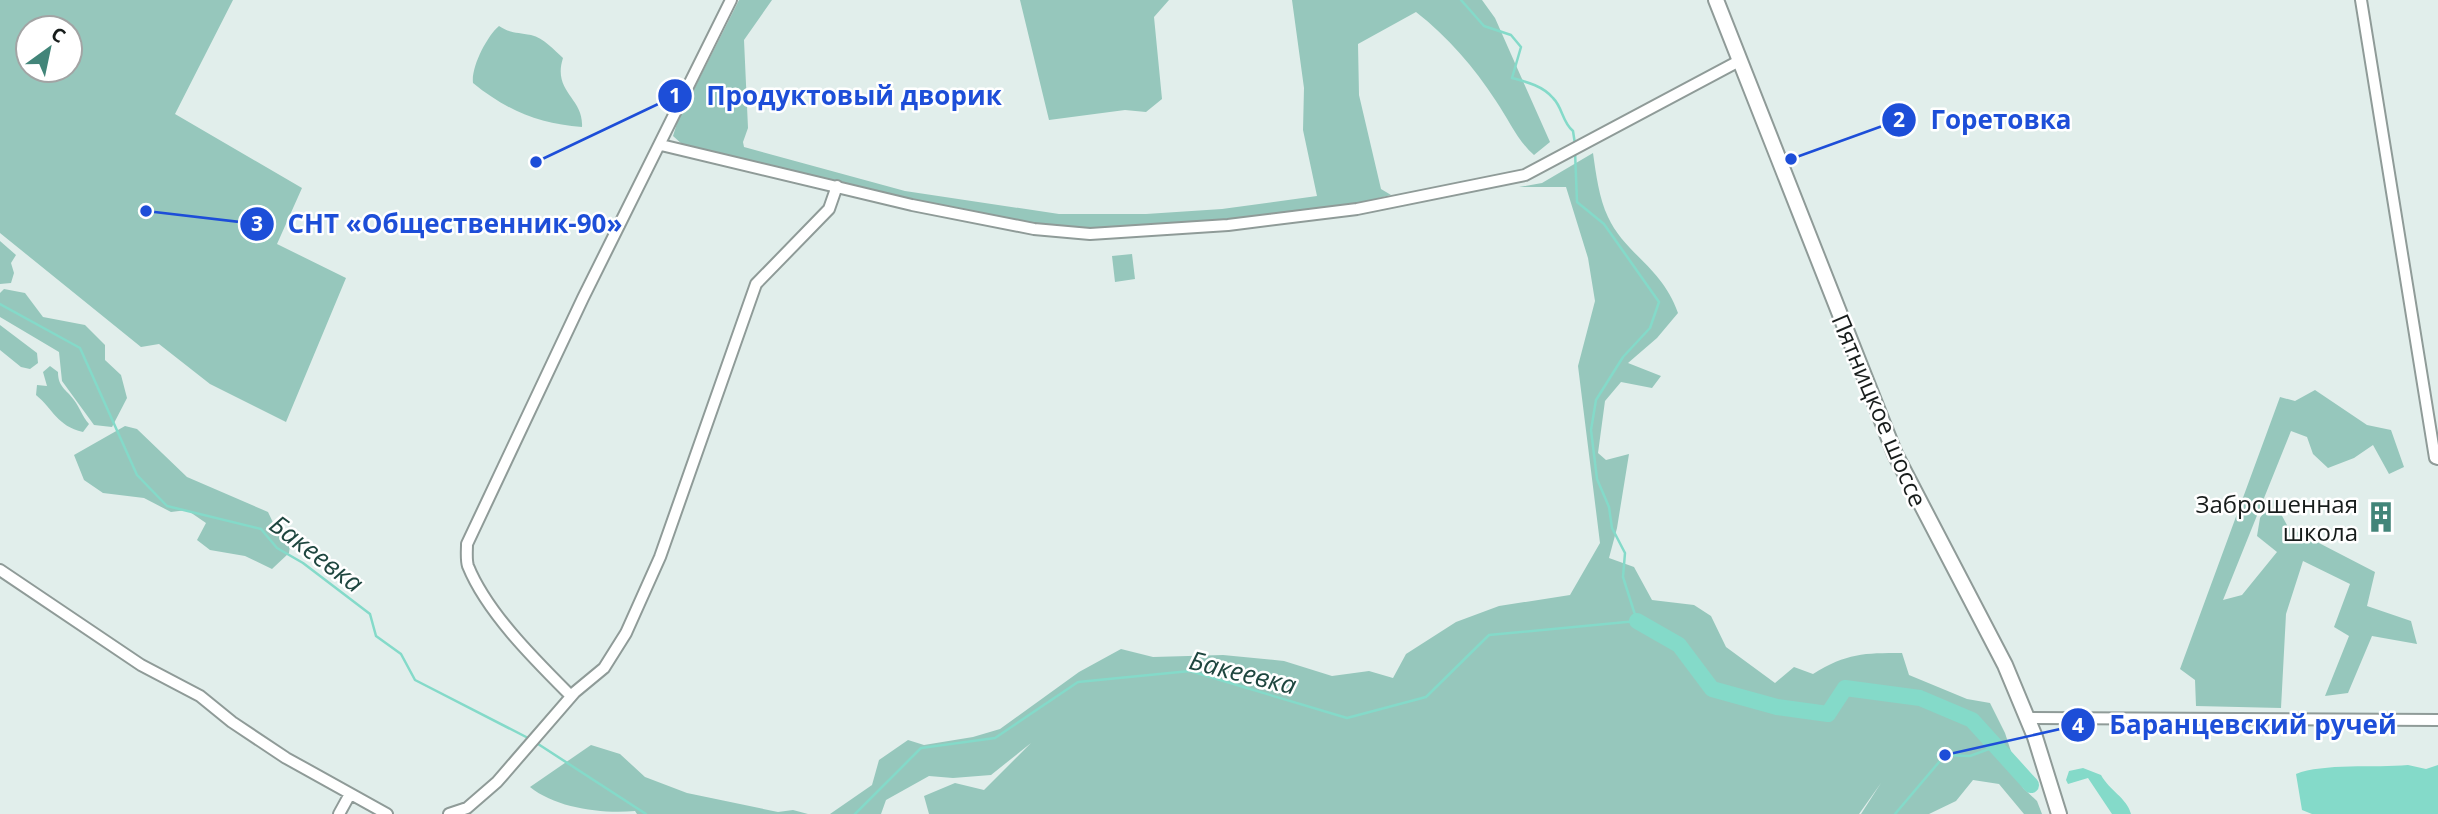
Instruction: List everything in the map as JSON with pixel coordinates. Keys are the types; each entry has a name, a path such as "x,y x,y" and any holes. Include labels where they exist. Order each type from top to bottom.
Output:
{"main road":[{"name":"Пятницкое шоссе","path":"1716,0 1895,454 1996,648 2028,718 2059,814"}],"street":[{"path":"571,696 528,652 488,600 467,564 467,544 606,251 731,0"},
{"path":"2361,0 2435,457 2438,459"},
{"path":"661,145 990,221 1090,234 1228,225 1357,209 1525,175 1739,61"},
{"path":"453,813 467,808 497,782 571,696 604,668 626,633 664,544 756,284 829,209 837,187"},
{"path":"0,570 141,665 200,696 232,722 286,758 382,811 399,814"},
{"path":"2028,718 2438,720"},
{"path":"339,814 350,794"}],"shaded area":[{"path":"0,0 233,0 175,114 302,188 277,244 346,278 286,422 210,384 159,344 141,347 0,233"},
{"path":"739,0 772,0 744,40 748,128 744,147 905,191 1059,214 1146,214 1222,209 1317,196 1303,130 1304,88 1292,0 1482,0 1495,18 1550,142 1534,155 1469,64 1450,42 1416,12 1358,44 1359,95 1381,189 1391,195 1347,206 1243,220 1089,229 1055,228 935,205 683,145 673,136 677,123"},
{"path":"1020,0 1169,0 1154,17 1162,99 1146,112 1125,110 1049,120"},
{"path":"499,26 540,39 563,58 562,79 578,109 582,127 551,123 524,114 498,101 473,83 481,52"},
{"path":"1593,153 1600,194 1608,217 1624,241 1663,284 1678,313 1657,338 1628,363 1661,376 1652,388 1621,382 1605,401 1598,453 1606,460 1629,454 1617,528 1609,558 1634,567 1652,600 1694,605 1711,616 1726,647 1775,683 1794,667 1813,674 1846,658 1877,653 1902,653 1909,675 1967,699 1990,703 2005,733 2023,788 2037,801 2042,814 2024,814 1999,784 1973,780 1956,801 1929,814 1861,814 1881,783 1859,814 929,814 924,796 955,783 984,790 1031,743 991,775 953,778 929,776 886,800 881,814 830,814 872,785 879,760 908,740 924,745 973,737 1000,729 1079,672 1121,649 1153,657 1223,655 1284,661 1332,676 1369,671 1393,678 1406,654 1456,622 1499,606 1570,595 1600,543 1578,366 1595,301 1588,258 1566,187 1519,187 1542,183"},
{"path":"0,241 16,255 11,263 14,273 11,283 0,284"},
{"path":"1132,254 1135,279 1115,282 1112,256"},
{"path":"4,289 25,293 43,317 85,325 105,345 105,360 121,375 127,398 112,427 94,425 62,381 59,352 0,317 0,293"},
{"path":"0,325 37,353 38,363 30,369 21,367 0,350"},
{"path":"50,366 58,372 61,385 89,424 83,432 67,426 36,395 37,385 47,386 43,372"},
{"path":"2315,390 2367,425 2391,430 2404,467 2389,474 2373,445 2354,458 2328,468 2313,454 2307,437 2291,431 2223,600 2242,595 2277,552 2257,536 2260,518 2273,499 2288,527 2375,572 2367,606 2411,621 2417,644 2372,636 2348,693 2325,696 2349,636 2334,627 2350,584 2303,561 2286,614 2281,708 2196,706 2195,680 2180,669 2280,397 2295,401"},
{"path":"125,426 137,429 187,477 268,512 278,533 291,539 289,553 272,569 245,556 210,550 197,540 206,523 187,510 171,512 144,498 103,493 84,480 74,455"},
{"path":"591,745 620,754 645,777 687,793 778,812 793,810 808,814 637,814 635,811 594,810 566,805 530,787"},
{"path":"2408,765 2426,769 2438,765 2438,814 2312,814 2302,810 2296,774 2320,768"},
{"path":"2083,768 2101,775 2126,803 2131,814 2112,814 2088,778 2068,784 2066,780 2069,771"}],"waterway":[{"path":"1461,0 1484,26 1511,35 1521,47 1512,78 1540,87 1553,98 1573,131 1575,144"},
{"name":"Бакеевка","path":"855,814 921,748 995,738 1078,682 1190,671 1347,718 1426,697 1489,635 1637,621 1623,577 1625,553 1612,528 1609,507 1597,479 1591,430 1596,400 1623,357 1650,328 1659,302 1604,224 1577,202 1575,151"},
{"name":"Бакеевка","path":"0,304 80,348 137,475 167,506 261,529 277,548 303,563 370,614 376,636 401,654 415,680 530,739"},
{"path":"1637,621 1679,645 1712,689 1777,707 1828,714 1845,688 1920,698 1972,720 2031,785"},
{"name":"Бакеевка","path":"535,742 646,814"},
{"path":"1895,814 1945,755 1970,756 1997,746"}],"place":[{"name":"Горетовка","path":"1791,159"},
{"name":"Продуктовый дворик","path":"536,162"},
{"name":"СНТ «Общественник-90»","path":"146,211"},
{"name":"Заброшенная школа","path":"2381,517"},
{"name":"Баранцевский ручей","path":"1945,755"}]}
